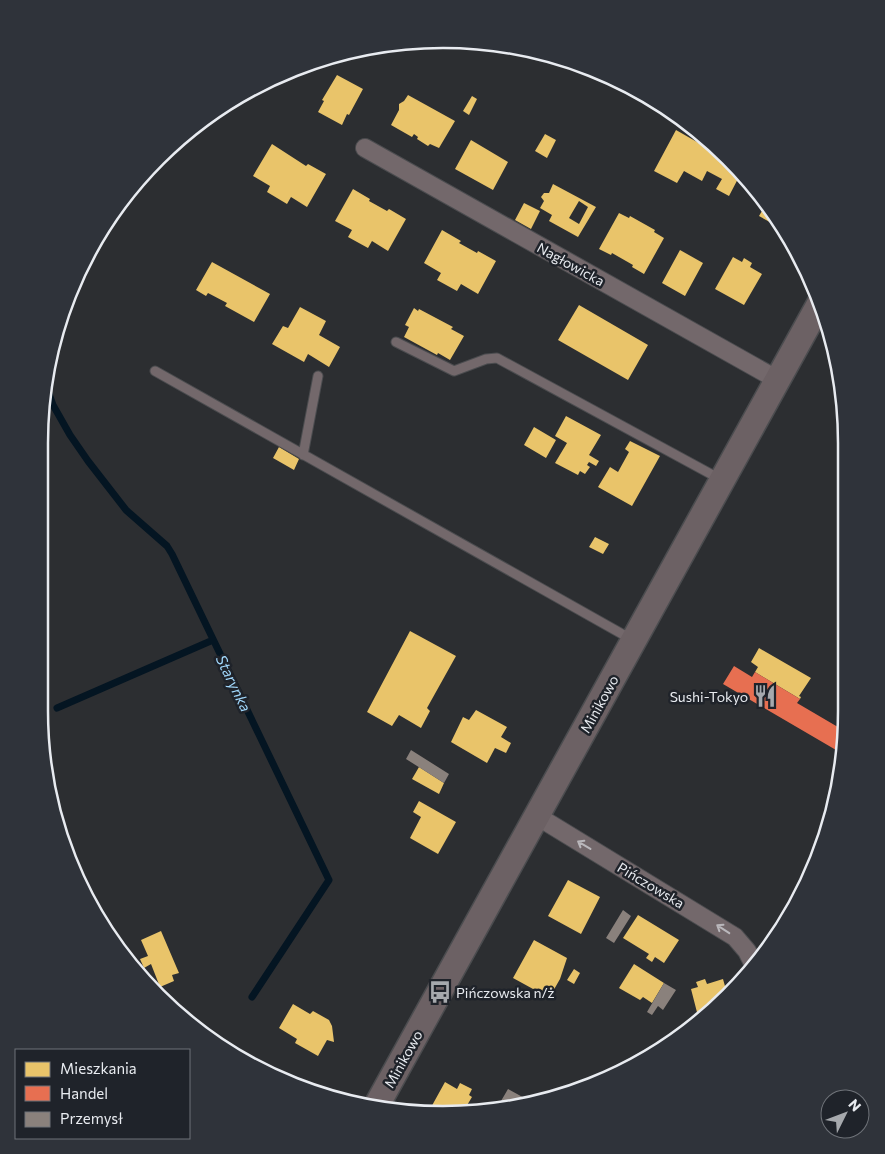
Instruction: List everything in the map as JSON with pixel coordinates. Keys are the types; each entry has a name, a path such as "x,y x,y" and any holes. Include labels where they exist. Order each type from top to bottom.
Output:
{"street":[{"name":"Nagłowicka","path":"365,148 778,380"},
{"name":"Minikowo","path":"379,1101 815,312"},
{"name":"Pińczowska","path":"537,816 735,937 751,958"}],"lane":[{"path":"396,342 454,371 486,359 497,358 722,480"},
{"path":"155,372 634,640"},
{"path":"303,455 318,376"}],"building: Mieszkania":[{"path":"337,75 363,89 342,125 318,112 324,101 322,100"},
{"path":"408,95 455,121 439,148 430,144 428,146 417,139 418,137 414,134 412,137 391,125 399,110 399,104"},
{"path":"472,96 477,99 469,115 463,111"},
{"path":"676,130 701,144 737,180 729,196 716,189 722,179 707,171 702,181 684,171 677,183 654,171"},
{"path":"545,134 556,140 547,158 535,151"},
{"path":"471,140 508,162 493,190 455,169"},
{"path":"272,144 306,166 308,164 326,174 307,207 291,197 287,204 267,192 270,186 253,176"},
{"path":"553,184 596,207 578,237 549,221 552,215 540,208 544,201 541,197 544,193 549,193","holes":["579,201 588,207 579,224 569,218"]},
{"path":"353,189 370,199 369,201 387,211 389,209 406,219 388,251 372,241 368,248 348,237 352,230 335,221"},
{"path":"524,203 540,211 531,229 515,220"},
{"path":"762,211 771,223 759,216"},
{"path":"619,213 629,218 630,216 655,230 654,232 664,238 644,274 612,253 611,255 599,249"},
{"path":"442,230 461,241 459,243 496,261 478,294 461,284 457,291 437,280 441,273 424,263"},
{"path":"680,250 703,263 685,296 662,283"},
{"path":"733,257 742,262 744,258 752,263 750,267 762,274 744,305 715,289"},
{"path":"212,262 270,294 254,322 225,306 227,303 208,293 206,296 196,290"},
{"path":"579,305 648,345 628,380 558,340"},
{"path":"300,307 326,321 319,335 340,347 329,367 308,354 304,362 272,344 283,326 288,328"},
{"path":"414,308 453,327 451,329 464,336 450,360 404,337 409,327 405,325"},
{"path":"566,416 601,435 589,455 599,461 596,466 589,462 587,465 590,467 585,474 580,471 578,475 555,463 567,443 555,436"},
{"path":"534,427 556,440 546,458 524,445"},
{"path":"630,441 660,456 632,506 598,487 610,467 618,472 629,452 625,449"},
{"path":"279,447 299,459 294,470 273,458"},
{"path":"595,537 609,544 603,554 589,547"},
{"path":"410,631 456,656 427,708 430,711 421,728 399,715 392,726 367,712"},
{"path":"759,648 811,678 799,696 801,697 800,699 755,672 758,667 751,662"},
{"path":"476,710 507,727 501,737 511,743 506,753 495,748 487,763 451,742 463,717 469,720"},
{"path":"419,767 444,783 439,794 412,779"},
{"path":"419,801 456,822 438,854 410,838 421,817 413,812"},
{"path":"568,880 600,897 581,934 548,916"},
{"path":"638,915 679,940 664,963 655,957 652,962 646,958 649,954 623,938"},
{"path":"161,931 179,973 172,975 174,981 160,987 151,964 144,968 140,959 148,956 141,940"},
{"path":"534,940 567,958 560,979 552,993 547,990 544,995 513,978"},
{"path":"634,964 664,983 652,1003 643,997 640,1000 619,988"},
{"path":"574,969 580,973 574,984 567,980"},
{"path":"705,979 707,984 723,979 725,987 697,1013 691,989 698,987 696,982"},
{"path":"293,1004 310,1014 313,1011 329,1020 332,1026 334,1042 327,1040 318,1056 295,1043 297,1039 279,1028"},
{"path":"445,1082 457,1089 460,1083 472,1089 469,1095 472,1097 467,1106 432,1106"}],"building: Handel":[{"path":"734,666 752,677 755,672 800,699 797,703 837,727 836,750 723,684"}],"building: Przemysł":[{"path":"411,750 449,774 444,783 406,759"},
{"path":"623,910 631,916 614,943 606,938"},
{"path":"664,983 676,990 663,1010 658,1006 652,1015 647,1012"},
{"path":"508,1089 524,1098 502,1102 501,1101"}],"waterway":[{"name":"Starynka","path":"50,397 70,435 126,510 167,546 172,554 329,880 252,997"},
{"path":"57,708 213,640"}],"place":[{"name":"Sushi-Tokyo","path":"765,696"},
{"name":"Pińczowska n/ż","path":"440,992"}]}
